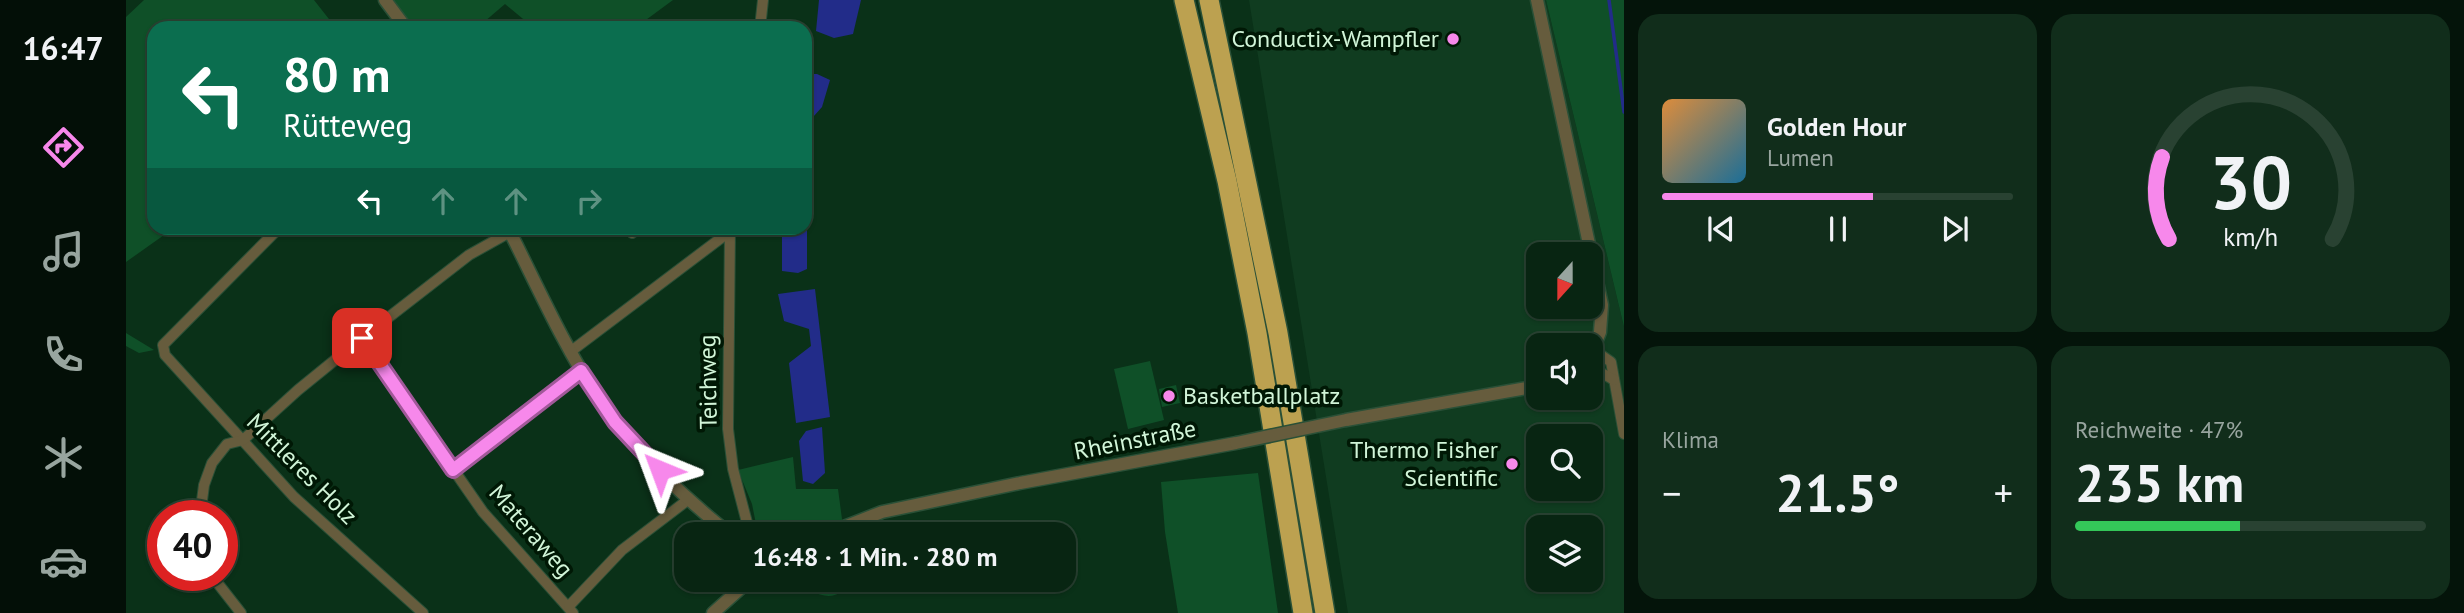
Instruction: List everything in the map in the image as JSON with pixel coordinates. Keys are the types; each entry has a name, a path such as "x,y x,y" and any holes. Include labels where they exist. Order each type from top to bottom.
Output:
{"highway":[{"path":"1184,0 1227,181 1255,320 1303,613"},
{"path":"1209,0 1278,333 1325,613"}],"street":[{"path":"385,0 401,21"},
{"path":"761,21 763,0"},
{"path":"1537,0 1602,305 1600,333"},
{"name":"Mittleres Holz","path":"272,235 163,345 165,355 294,497 423,613"},
{"path":"202,500 212,463 227,444 243,440 298,390 362,338 469,255 501,235"},
{"path":"512,235 570,352 615,422 689,499 716,522"},
{"path":"570,352 723,235"},
{"name":"Teichweg","path":"730,235 728,429 733,469 747,522"},
{"name":"Materaweg","path":"362,338 483,512 571,609"},
{"path":"1603,358 1611,362 1624,434"},
{"path":"453,470 581,371"},
{"path":"1603,374 1614,380"},
{"name":"Rheinstraße","path":"857,522 882,512 1020,483 1526,388"},
{"path":"571,609 622,550 689,499"},
{"path":"224,591 241,613"},
{"path":"713,613 736,592"}],"shaded area":[{"path":"144,0 314,0 330,21 147,21 147,235 164,235 126,262 126,17"},
{"path":"392,0 673,0 644,21 526,21 505,4 485,21 406,21"},
{"path":"819,0 861,0 853,34 834,38 816,31"},
{"path":"1249,0 1546,0 1624,327 1624,613 1348,613"},
{"path":"1546,0 1624,0 1624,327"},
{"path":"812,74 830,80 822,107 812,118"},
{"path":"782,235 807,235 807,269 798,273 782,271"},
{"path":"815,289 830,417 796,423 789,363 811,346 809,329 784,321 778,294"},
{"path":"126,333 154,350 139,353 126,346"},
{"path":"1150,361 1164,420 1128,429 1114,369"},
{"name":"Basketballplatz","path":"1176,385 1180,403 1162,407 1159,389"},
{"path":"822,427 825,473 813,484 803,481 799,441 806,431"},
{"path":"793,457 796,489 838,489 842,522 756,522 752,504 738,470"},
{"path":"1258,473 1278,613 1178,613 1165,532 1161,482"},
{"path":"814,592 840,592 831,596"}],"waterway":[{"path":"1609,0 1624,112"}],"place":[{"name":"Conductix-Wampfler","path":"1453,39"},
{"name":"Basketballplatz","path":"1169,396"},
{"name":"Thermo Fisher Scientific","path":"1512,464"}],"route":[{"path":"362,338 453,470 581,371 615,422 660,470"}]}
